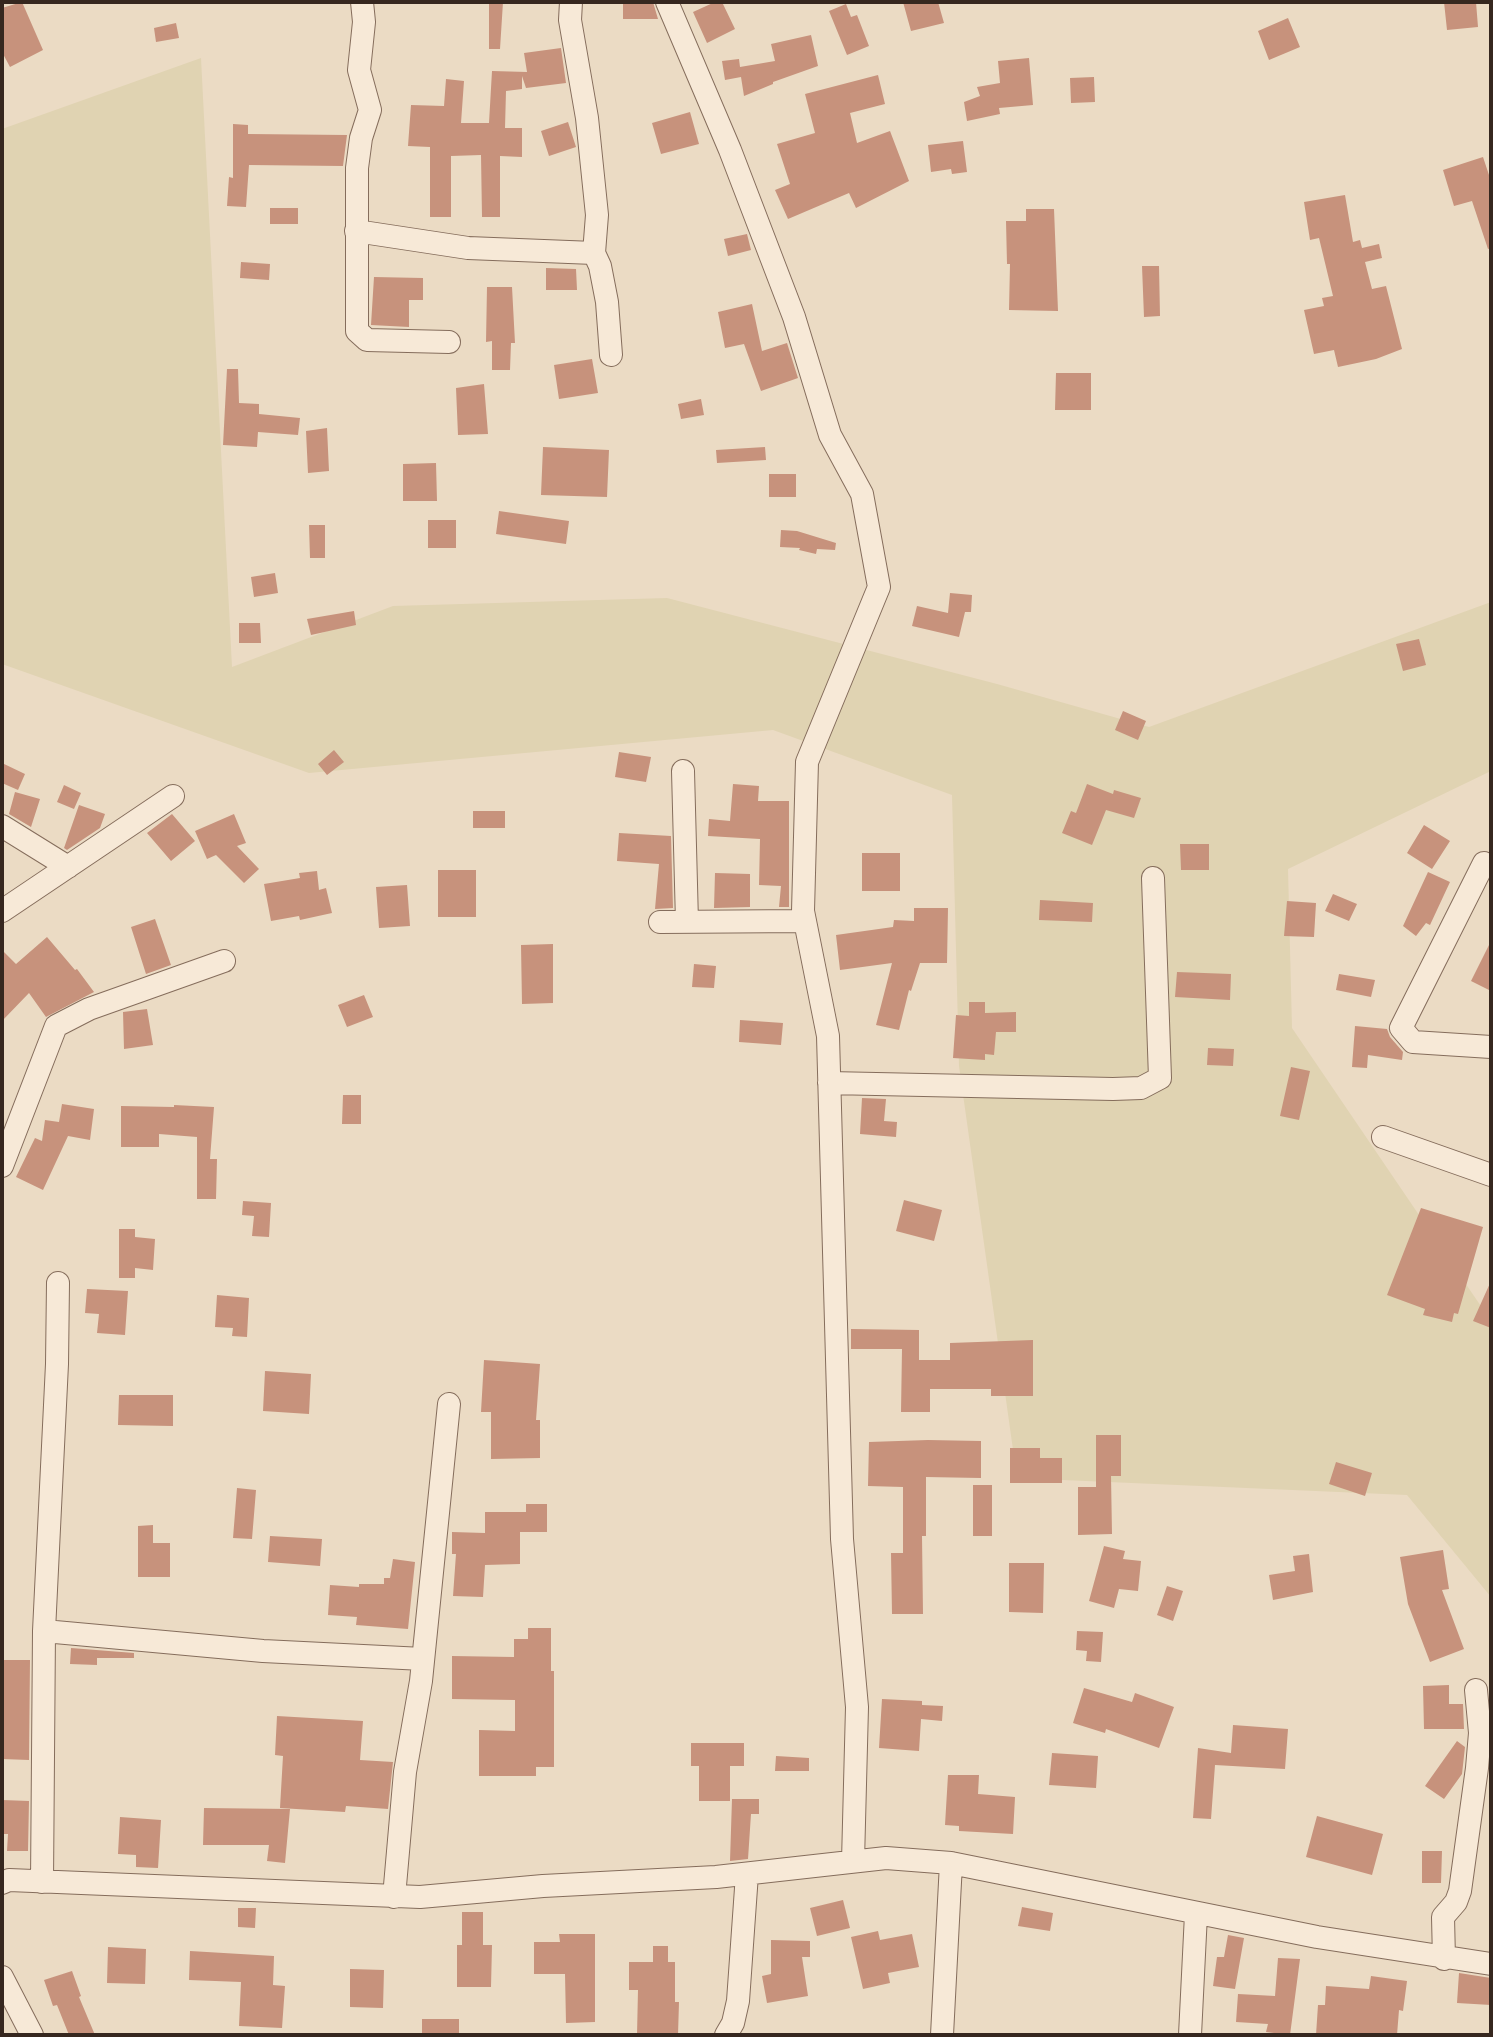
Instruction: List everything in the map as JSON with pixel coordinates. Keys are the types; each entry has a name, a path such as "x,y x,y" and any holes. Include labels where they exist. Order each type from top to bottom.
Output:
{"street":[{"path":"362,2 364,22 359,70 370,110 359,148 356,323 360,336 376,341 449,342"},
{"path":"571,2 570,20 587,118 597,215 594,253 600,266 607,302 611,355"},
{"path":"667,2 730,150 794,317 830,435 862,494 879,587 807,762 803,911 828,1036 842,1539 857,1707 853,1861"},
{"path":"356,231 468,248 594,253"},
{"path":"683,771 687,922"},
{"path":"2,911 173,796"},
{"path":"2,826 68,867"},
{"path":"1484,863 1401,1028 1413,1042 1491,1047"},
{"path":"829,1083 1141,1088 1160,1078 1153,878"},
{"path":"660,922 805,921"},
{"path":"2,1166 56,1026 89,1009 224,961"},
{"path":"1383,1137 1491,1175"},
{"path":"42,1882 44,1631 58,1283"},
{"path":"394,1897 405,1772 423,1659 449,1404"},
{"path":"44,1631 263,1651 423,1659"},
{"path":"1444,1959 1443,1917 1456,1902 1460,1891 1477,1768 1480,1733 1476,1690"},
{"path":"2,1883 9,1880 394,1897 747,1874 886,1858 951,1863 1196,1914 1444,1959 1491,1964"},
{"path":"942,2035 951,1863"},
{"path":"726,2035 733,2023 738,2001 747,1874"},
{"path":"1190,2035 1196,1914"},
{"path":"2,1977 32,2035"}],"shaded area":[{"path":"201,58 232,667 393,606 667,598 1149,727 1491,602 1491,771 1288,869 1292,1028 1491,1321 1491,1597 1407,1495 1017,1478 959,1066 952,795 773,730 309,773 2,664 2,129"}],"building":[{"path":"22,2 43,50 10,67 2,52 2,8"},
{"path":"489,2 503,2 500,49 489,49"},
{"path":"623,2 653,2 658,19 623,19"},
{"path":"722,2 735,29 707,43 693,12"},
{"path":"903,2 938,2 944,23 911,31"},
{"path":"1444,2 1476,2 1478,27 1447,30"},
{"path":"846,4 851,17 857,15 869,46 847,55 829,11"},
{"path":"1288,18 1300,47 1269,60 1258,31"},
{"path":"176,23 179,38 156,42 154,28"},
{"path":"811,35 818,66 744,96 741,77 725,80 722,61 739,59 740,67 775,61 771,44"},
{"path":"561,48 566,83 526,88 522,76 522,89 506,91 505,128 522,128 522,157 500,156 500,217 482,217 481,155 451,156 451,217 430,217 430,147 408,146 411,105 444,106 446,79 464,81 461,123 489,123 492,71 527,72 524,53"},
{"path":"1029,58 1033,105 999,108 1000,114 967,121 964,102 980,96 977,87 1000,83 998,61"},
{"path":"878,75 885,104 850,113 857,143 890,131 909,181 856,208 849,193 788,219 775,190 790,184 777,144 815,133 805,94"},
{"path":"1094,77 1095,102 1071,103 1070,78"},
{"path":"690,112 699,144 661,154 652,123"},
{"path":"568,122 576,147 549,156 541,131"},
{"path":"233,124 248,125 248,134 347,135 343,166 249,165 246,207 227,206 229,177 233,178"},
{"path":"963,141 967,172 952,174 951,169 931,172 928,145"},
{"path":"1483,157 1491,181 1491,248 1488,249 1472,201 1454,206 1443,170"},
{"path":"1345,195 1353,242 1360,240 1362,248 1379,244 1382,258 1365,262 1372,289 1386,286 1402,349 1376,359 1338,367 1334,350 1314,354 1304,310 1324,306 1322,298 1333,296 1319,238 1310,240 1304,202"},
{"path":"270,208 298,208 298,224 270,224"},
{"path":"1026,209 1054,209 1058,311 1009,310 1010,264 1007,264 1006,221 1026,221"},
{"path":"747,234 751,250 728,256 724,239"},
{"path":"241,262 270,264 269,280 240,278"},
{"path":"1142,266 1159,266 1160,316 1144,317"},
{"path":"546,268 576,269 577,290 546,290"},
{"path":"374,277 423,278 423,300 409,300 409,327 371,325"},
{"path":"487,287 512,287 515,343 511,343 510,370 492,370 492,341 486,342"},
{"path":"752,304 762,351 787,343 798,378 761,391 744,344 725,348 718,312"},
{"path":"592,359 598,393 559,399 554,365"},
{"path":"227,369 238,369 239,403 259,404 259,414 300,418 298,435 258,432 257,447 223,445"},
{"path":"1056,373 1091,373 1091,410 1055,410"},
{"path":"484,384 488,434 458,435 456,388"},
{"path":"701,399 704,415 681,419 678,404"},
{"path":"327,428 329,471 308,473 306,431"},
{"path":"543,447 609,450 607,497 541,495"},
{"path":"765,447 766,460 717,463 716,450"},
{"path":"436,463 437,501 403,501 403,464"},
{"path":"769,474 796,474 796,497 769,497"},
{"path":"499,511 569,521 566,544 496,534"},
{"path":"428,520 456,520 456,548 428,548"},
{"path":"309,525 325,525 325,558 310,558"},
{"path":"781,530 797,531 836,543 835,550 817,549 816,554 800,548 780,547"},
{"path":"275,573 278,593 254,597 251,577"},
{"path":"950,593 972,595 971,612 965,612 959,637 912,626 917,606 948,613"},
{"path":"354,611 356,625 311,635 307,619"},
{"path":"239,623 260,623 261,643 239,643"},
{"path":"1419,639 1426,665 1403,671 1396,644"},
{"path":"1123,711 1146,721 1138,740 1115,730"},
{"path":"334,750 344,762 327,775 318,764"},
{"path":"619,752 651,757 646,782 615,777"},
{"path":"2,763 25,774 18,790 2,783"},
{"path":"733,784 759,786 758,801 789,801 789,907 779,907 781,886 759,885 760,839 708,836 709,819 730,821"},
{"path":"1087,784 1113,794 1114,790 1141,798 1134,818 1106,810 1092,845 1062,833 1071,811 1076,813"},
{"path":"64,785 81,793 74,809 57,802"},
{"path":"15,792 40,799 31,827 9,814"},
{"path":"79,805 105,814 100,828 67,850 64,848"},
{"path":"473,811 505,811 505,828 473,828"},
{"path":"172,814 195,841 171,861 147,833"},
{"path":"234,814 246,843 237,846 259,869 244,883 216,855 207,859 195,831"},
{"path":"1424,825 1450,841 1432,869 1407,853"},
{"path":"619,833 671,836 673,908 655,909 659,864 617,861"},
{"path":"1180,844 1209,844 1209,870 1181,870"},
{"path":"862,853 900,853 900,891 862,891"},
{"path":"438,870 476,870 476,917 438,917"},
{"path":"317,871 319,890 326,888 332,913 300,920 299,916 271,921 264,884 300,878 299,873"},
{"path":"1428,872 1450,882 1430,925 1426,923 1416,936 1403,926"},
{"path":"715,873 750,874 750,907 714,908"},
{"path":"407,885 410,926 379,928 376,887"},
{"path":"1333,894 1357,904 1349,921 1325,911"},
{"path":"1040,900 1093,903 1092,922 1039,920"},
{"path":"1287,901 1316,903 1314,937 1284,936"},
{"path":"914,908 948,908 947,963 920,963 909,990 899,1030 876,1025 892,963 840,970 836,935 893,927 894,920 914,921"},
{"path":"155,919 171,965 146,974 131,927"},
{"path":"47,937 94,992 46,1017 29,993 2,1021 2,950 16,964"},
{"path":"1491,941 1491,991 1471,981"},
{"path":"553,944 553,1003 522,1004 521,945"},
{"path":"694,964 716,966 714,988 692,987"},
{"path":"1177,972 1231,974 1230,1000 1175,997"},
{"path":"1339,974 1375,980 1371,997 1336,990"},
{"path":"364,995 373,1017 347,1027 338,1005"},
{"path":"969,1002 985,1002 985,1013 1016,1012 1016,1032 996,1032 994,1055 985,1054 985,1060 953,1058 956,1015 969,1016"},
{"path":"147,1009 153,1045 124,1049 123,1012"},
{"path":"740,1020 783,1023 781,1045 739,1042"},
{"path":"1355,1026 1387,1029 1403,1052 1402,1060 1368,1055 1367,1068 1352,1067"},
{"path":"1208,1048 1234,1049 1233,1066 1207,1065"},
{"path":"1291,1067 1310,1071 1299,1120 1280,1116"},
{"path":"343,1095 361,1095 361,1124 342,1124"},
{"path":"862,1098 886,1099 884,1121 897,1122 896,1137 860,1134"},
{"path":"62,1104 94,1109 90,1140 68,1136 43,1190 16,1177 35,1138 42,1141 45,1120 59,1122"},
{"path":"121,1106 214,1107 210,1159 217,1159 216,1199 197,1199 197,1137 159,1134 159,1147 121,1147"},
{"path":"904,1200 942,1210 934,1241 896,1231"},
{"path":"243,1201 271,1203 269,1237 252,1236 254,1216 242,1215"},
{"path":"1421,1208 1483,1227 1458,1314 1454,1313 1452,1322 1423,1315 1425,1309 1387,1295"},
{"path":"119,1229 135,1229 135,1237 155,1239 153,1270 135,1268 135,1278 119,1278"},
{"path":"1491,1281 1491,1328 1473,1321"},
{"path":"87,1289 128,1291 125,1335 97,1333 99,1314 85,1313"},
{"path":"217,1295 249,1298 247,1337 232,1336 233,1328 215,1327"},
{"path":"851,1329 919,1330 919,1360 950,1360 950,1343 1033,1340 1033,1396 991,1396 991,1389 930,1389 930,1412 901,1412 902,1349 851,1349"},
{"path":"484,1360 540,1364 536,1420 540,1420 540,1458 491,1459 491,1412 481,1412"},
{"path":"265,1371 311,1374 309,1414 263,1411"},
{"path":"119,1395 173,1395 173,1426 118,1425"},
{"path":"1096,1435 1121,1435 1121,1476 1111,1476 1112,1534 1078,1535 1078,1487 1096,1487"},
{"path":"981,1441 981,1478 926,1477 926,1536 922,1536 923,1614 892,1614 891,1553 903,1553 903,1487 868,1486 869,1442"},
{"path":"1010,1448 1040,1448 1040,1458 1062,1458 1062,1483 1010,1483"},
{"path":"1336,1462 1372,1473 1365,1496 1329,1484"},
{"path":"973,1485 992,1485 992,1536 973,1536"},
{"path":"237,1488 256,1490 252,1539 233,1538"},
{"path":"526,1504 547,1504 547,1532 520,1532 520,1564 485,1565 483,1597 453,1596 456,1554 452,1554 452,1532 485,1533 485,1512 526,1512"},
{"path":"153,1525 153,1543 170,1543 170,1577 138,1577 138,1526"},
{"path":"270,1536 322,1539 320,1566 268,1562"},
{"path":"1104,1546 1125,1551 1123,1559 1141,1561 1138,1591 1119,1589 1114,1608 1089,1601"},
{"path":"1443,1550 1449,1589 1442,1590 1464,1649 1430,1662 1408,1604 1400,1557"},
{"path":"1309,1554 1313,1592 1273,1600 1269,1575 1295,1571 1293,1556"},
{"path":"393,1559 415,1562 408,1629 356,1625 357,1617 328,1615 330,1585 359,1587 359,1584 384,1584 384,1578 390,1578"},
{"path":"1009,1563 1044,1563 1043,1613 1009,1612"},
{"path":"1167,1586 1183,1591 1173,1621 1157,1615"},
{"path":"528,1628 551,1628 554,1767 536,1767 536,1776 479,1776 479,1730 515,1731 515,1700 452,1699 452,1656 514,1657 514,1639 528,1639"},
{"path":"1077,1631 1103,1632 1101,1662 1086,1661 1087,1651 1076,1650"},
{"path":"71,1648 134,1653 134,1658 97,1658 97,1665 70,1664"},
{"path":"2,1660 30,1660 29,1760 2,1759"},
{"path":"1449,1685 1449,1704 1463,1704 1464,1729 1424,1729 1423,1686"},
{"path":"1084,1688 1132,1702 1135,1693 1174,1707 1159,1748 1106,1729 1105,1733 1073,1723"},
{"path":"882,1699 922,1701 922,1705 943,1706 942,1721 921,1719 919,1751 879,1748"},
{"path":"277,1716 363,1721 360,1760 393,1762 388,1809 346,1806 345,1812 280,1808 283,1756 275,1755"},
{"path":"1233,1725 1288,1729 1285,1769 1215,1765 1211,1819 1193,1818 1198,1748 1231,1753"},
{"path":"1457,1741 1465,1747 1462,1774 1444,1799 1425,1786"},
{"path":"691,1743 744,1743 744,1766 730,1766 730,1801 699,1801 699,1766 691,1766"},
{"path":"1052,1753 1098,1756 1096,1788 1049,1785"},
{"path":"776,1756 809,1758 809,1771 775,1771"},
{"path":"948,1775 979,1775 978,1794 1015,1797 1013,1834 959,1831 959,1826 945,1825"},
{"path":"732,1799 759,1799 759,1814 751,1814 748,1859 730,1861"},
{"path":"2,1800 29,1801 28,1851 7,1851 8,1834 2,1834"},
{"path":"204,1808 290,1809 285,1863 267,1861 269,1845 203,1845"},
{"path":"1317,1816 1383,1834 1372,1875 1306,1857"},
{"path":"120,1817 161,1820 158,1868 136,1867 136,1855 118,1854"},
{"path":"1422,1851 1442,1851 1441,1883 1422,1883"},
{"path":"843,1900 850,1928 817,1936 810,1908"},
{"path":"1022,1907 1053,1913 1050,1931 1018,1926"},
{"path":"238,1908 256,1908 255,1928 238,1927"},
{"path":"462,1912 483,1912 483,1945 492,1945 491,1987 457,1987 457,1945 462,1945"},
{"path":"878,1931 880,1940 912,1934 919,1967 888,1973 890,1983 863,1989 851,1937"},
{"path":"559,1934 595,1934 595,2022 566,2023 565,1974 534,1974 534,1942 560,1942"},
{"path":"1228,1935 1244,1938 1235,1989 1213,1986 1217,1957 1224,1957"},
{"path":"771,1940 810,1941 810,1957 802,1957 808,1996 767,2003 762,1976 771,1974"},
{"path":"653,1946 668,1946 668,1962 675,1962 678,2035 637,2035 638,1990 629,1990 629,1962 653,1962"},
{"path":"108,1947 146,1949 145,1984 107,1983"},
{"path":"190,1951 274,1956 273,1985 285,1986 282,2028 239,2026 241,1982 189,1980"},
{"path":"1278,1958 1300,1959 1290,2035 1266,2032 1268,2024 1236,2022 1238,1994 1275,1996"},
{"path":"350,1969 384,1970 383,2008 350,2007"},
{"path":"72,1971 95,2035 69,2035 57,2005 53,2006 44,1980"},
{"path":"1459,1973 1491,1978 1491,2005 1457,2003"},
{"path":"1371,1976 1407,1981 1403,2011 1399,2010 1397,2035 1316,2035 1318,2005 1325,2005 1326,1986 1369,1989"},
{"path":"422,2019 459,2019 459,2035 422,2035"}]}
